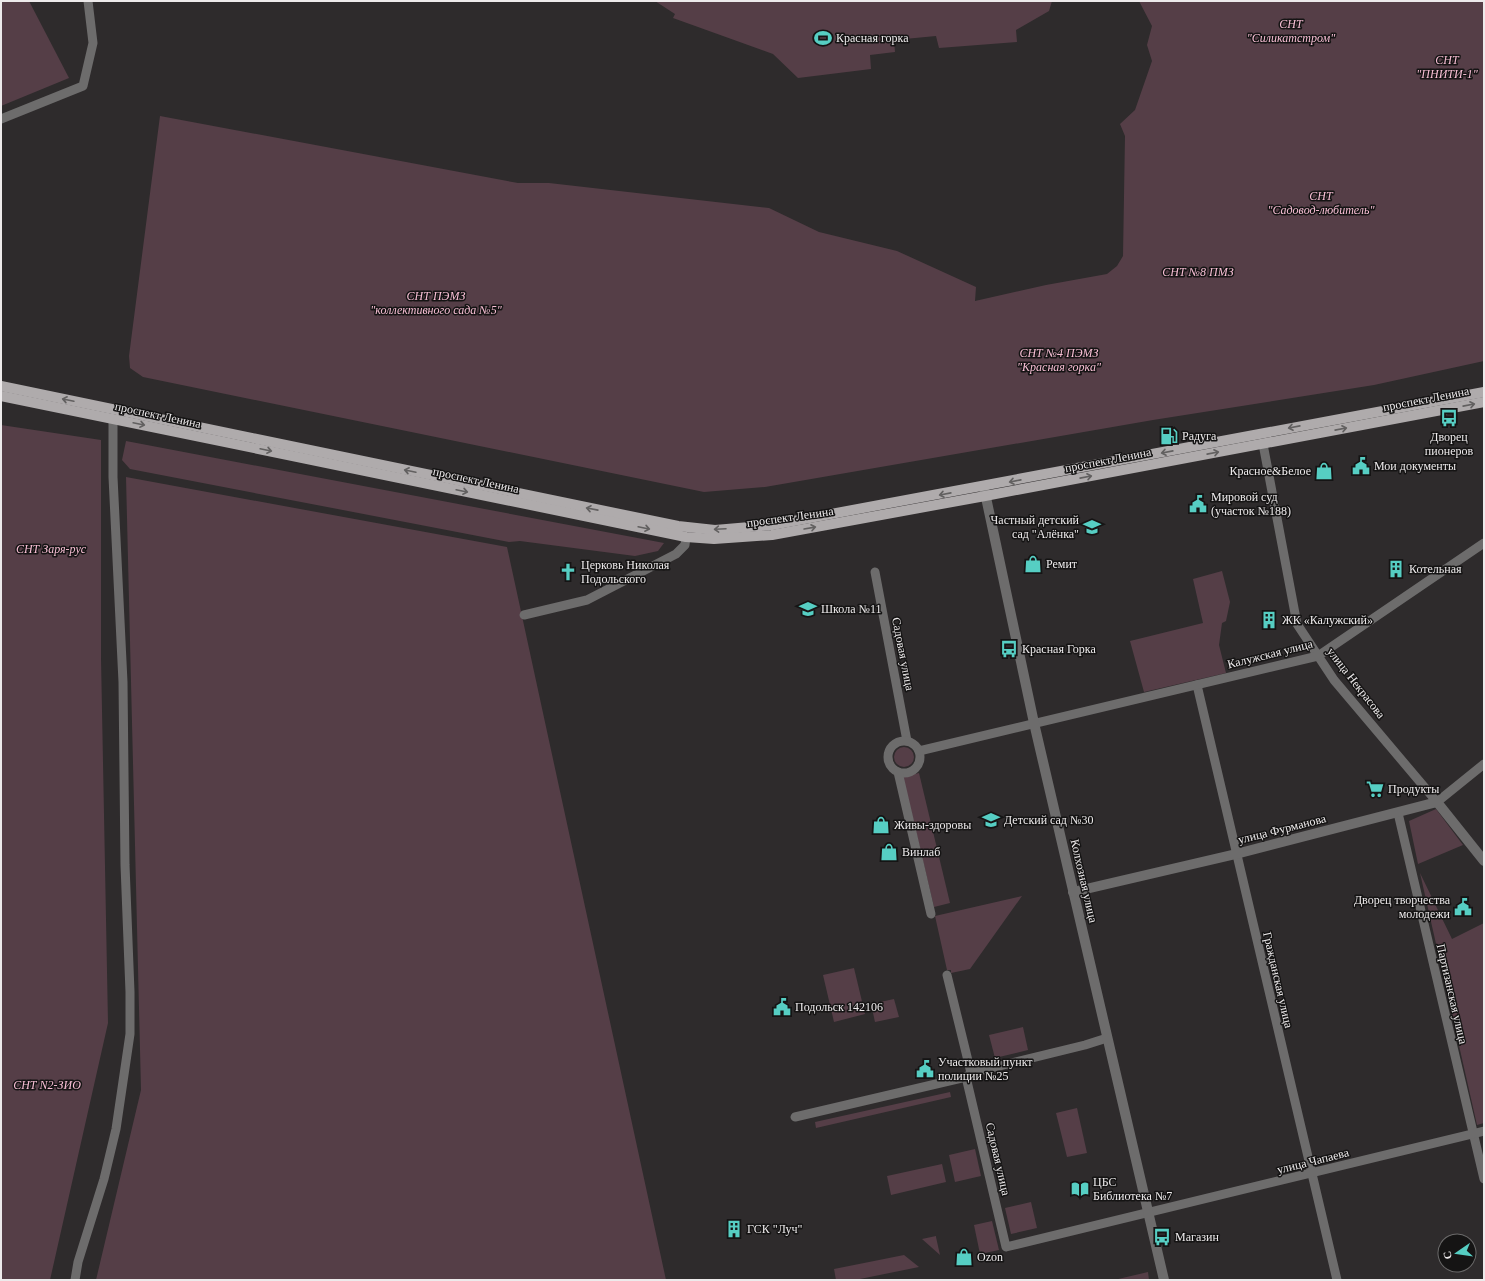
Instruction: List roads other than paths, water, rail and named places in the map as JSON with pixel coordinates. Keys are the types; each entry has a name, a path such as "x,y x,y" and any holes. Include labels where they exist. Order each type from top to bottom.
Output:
{"main road":[{"path":"1,386 103,412"},
{"name":"проспект Ленина","path":"103,412 113,419 686,537 714,539 772,535 1484,392"},
{"path":"1,396 103,412"},
{"name":"проспект Ленина","path":"103,412 678,526 715,530 772,526 984,492 1264,444 1484,402"}],"street":[{"path":"1,119 83,86 93,42 88,1"},
{"path":"75,1280 78,1262 104,1179 116,1129 130,1034 130,992 125,865 123,682 113,478 113,419"},
{"name":"улица Некрасова","path":"1264,444 1297,624 1334,680 1437,802 1484,861"},
{"name":"Колхозная улица","path":"984,492 1034,723 1164,1280"},
{"path":"524,615 587,600 676,554 685,545 686,537"},
{"name":"Калужская улица","path":"919,750 1318,656 1484,543"},
{"name":"Садовая улица","path":"875,572 907,740"},
{"name":"Гражданская улица","path":"1197,685 1337,1280"},
{"path":"898,772 909,772 917,766 920,756 919,750 916,746 907,740 896,742 889,750 888,760 890,765 898,772 932,914"},
{"name":"улица Фурманова","path":"1073,892 1236,854 1437,802 1484,764"},
{"name":"Партизанская улица","path":"1398,813 1472,1134 1484,1179"},
{"name":"Садовая улица","path":"947,975 1006,1247"},
{"path":"796,1117 968,1075 1107,1038"},
{"name":"улица Чапаева","path":"1006,1247 1148,1214 1154,1210 1312,1174 1484,1131"}],"place":[{"name":"Красная горка","path":"823,38"},
{"name":"Дворец пионеров","path":"1449,418"},
{"name":"Радуга","path":"1169,436"},
{"name":"Мои документы","path":"1361,466"},
{"name":"Красное&Белое","path":"1324,471"},
{"name":"Мировой суд (участок №188)","path":"1198,504"},
{"name":"Частный детский сад \"Алёнка\"","path":"1092,527"},
{"name":"Ремит","path":"1033,564"},
{"name":"Котельная","path":"1396,569"},
{"name":"Церковь Николая Подольского","path":"568,572"},
{"name":"Школа №11","path":"808,609"},
{"name":"ЖК «Калужский»","path":"1269,620"},
{"name":"Красная Горка","path":"1009,649"},
{"name":"Продукты","path":"1375,789"},
{"name":"Детский сад №30","path":"991,820"},
{"name":"Живы-здоровы","path":"881,825"},
{"name":"Винлаб","path":"889,852"},
{"name":"Дворец творчества молодежи","path":"1463,907"},
{"name":"Подольск 142106","path":"782,1007"},
{"name":"Участковый пункт полиции №25","path":"925,1069"},
{"name":"ЦБС Библиотека №7","path":"1080,1189"},
{"name":"ГСК \"Луч\"","path":"734,1229"},
{"name":"Магазин","path":"1162,1237"},
{"name":"Ozon","path":"964,1257"}],"park label":[{"name":"СНТ \"Силикатстром\"","path":"1291,31"},
{"name":"СНТ \"ПНИТИ-1\"","path":"1447,67"},
{"name":"СНТ \"Садовод-любитель\"","path":"1321,203"},
{"name":"СНТ №8 ПМЗ","path":"1198,272"},
{"name":"СНТ ПЭМЗ \"коллективного сада №5\"","path":"436,303"},
{"name":"СНТ №4 ПЭМЗ \"Красная горка\"","path":"1059,360"},
{"name":"СНТ Заря-рус","path":"51,549"},
{"name":"СНТ N2-ЗИО","path":"47,1085"}]}
